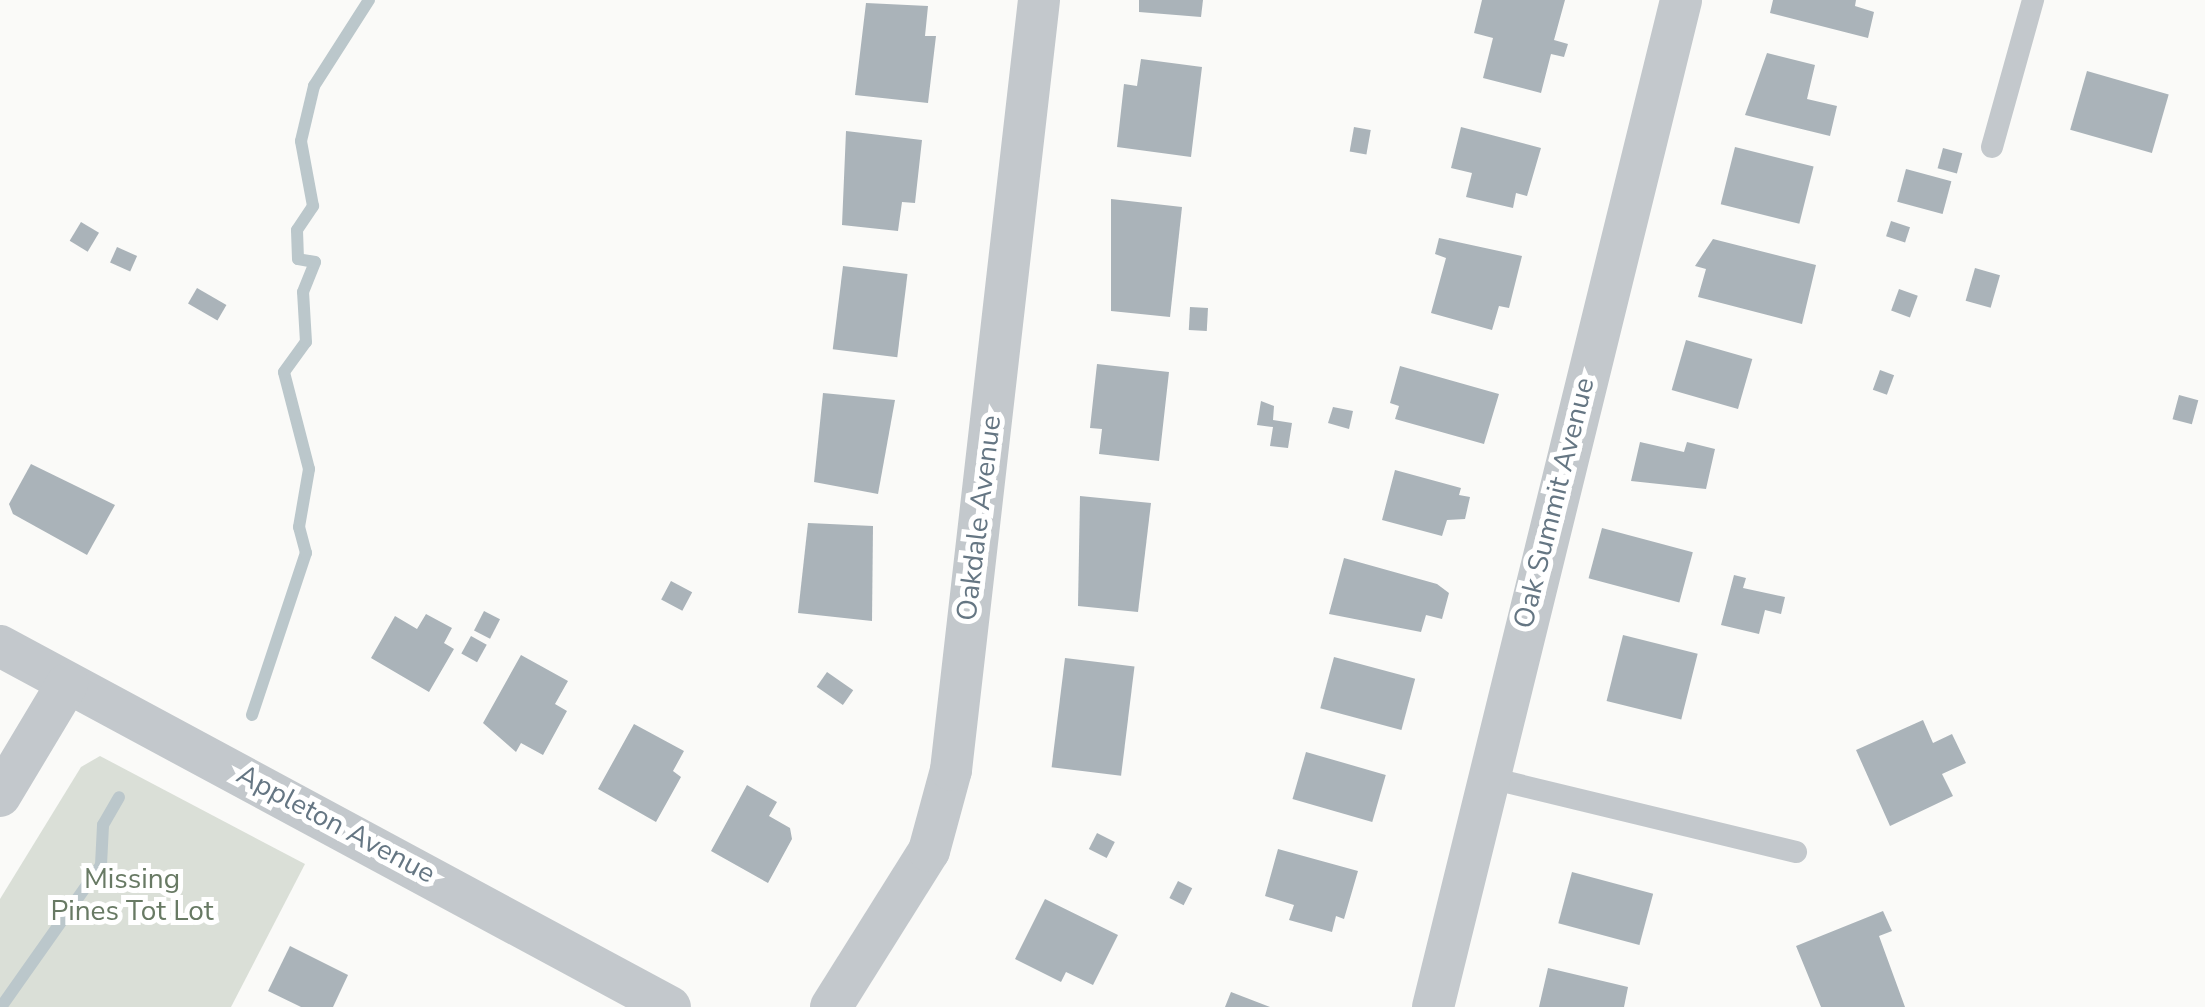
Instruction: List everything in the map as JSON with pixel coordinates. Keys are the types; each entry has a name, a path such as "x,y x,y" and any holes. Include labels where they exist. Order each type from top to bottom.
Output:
{"street":[{"name":"Oakdale Avenue","path":"831,1007 929,852 950,770 1038,0"},
{"name":"Oak Summit Avenue","path":"1433,1007 1486,777 1681,0"},
{"name":"Appleton Avenue","path":"0,646 670,1007"},
{"path":"0,796 67,684"}],"lane":[{"path":"1992,146 2033,0"},
{"path":"1486,777 1796,852"}],"green space":[{"name":"Missing Pines Tot Lot","path":"100,756 305,864 231,1007 0,1007 0,899 81,767"}],"building":[{"path":"1139,0 1203,0 1201,17 1139,12"},
{"path":"1482,0 1565,0 1554,40 1568,44 1564,57 1551,54 1541,93 1483,78 1493,38 1474,33"},
{"path":"1773,0 1856,0 1855,6 1874,12 1868,38 1770,13"},
{"path":"866,3 928,6 925,36 936,36 928,103 855,95"},
{"path":"1767,53 1815,65 1807,99 1837,106 1830,136 1745,115"},
{"path":"1141,59 1202,67 1191,157 1117,147 1124,84 1137,86"},
{"path":"2087,71 2169,94 2152,153 2070,130"},
{"path":"1354,127 1371,130 1366,155 1350,152"},
{"path":"1461,127 1541,148 1527,196 1516,193 1513,208 1466,197 1472,173 1451,168"},
{"path":"846,131 922,140 915,203 902,202 898,231 842,225"},
{"path":"1735,147 1814,167 1799,224 1721,204"},
{"path":"1943,148 1962,153 1957,173 1938,168"},
{"path":"1906,169 1951,181 1943,214 1897,202"},
{"path":"1111,199 1182,207 1170,317 1111,311"},
{"path":"1891,221 1910,227 1905,242 1886,236"},
{"path":"81,222 99,233 88,252 70,241"},
{"path":"1439,238 1522,256 1509,308 1499,306 1492,330 1431,313 1446,258 1435,254"},
{"path":"1713,239 1816,265 1802,324 1698,297 1706,269 1695,266"},
{"path":"117,247 137,256 130,271 110,263"},
{"path":"843,266 908,274 897,357 833,349"},
{"path":"1975,268 2000,275 1991,308 1966,301"},
{"path":"197,288 226,305 217,321 188,304"},
{"path":"1899,289 1918,296 1910,317 1891,311"},
{"path":"1190,307 1208,308 1207,331 1189,330"},
{"path":"1686,340 1752,359 1738,409 1672,390"},
{"path":"1097,364 1169,372 1159,461 1099,454 1102,429 1090,428"},
{"path":"1400,366 1499,394 1484,444 1395,419 1399,406 1390,403"},
{"path":"1880,370 1894,375 1887,395 1873,390"},
{"path":"823,393 895,400 878,494 814,482"},
{"path":"2179,395 2198,400 2192,424 2173,419"},
{"path":"1261,401 1274,406 1273,420 1292,423 1288,448 1270,446 1273,427 1257,425"},
{"path":"1333,407 1353,411 1349,429 1328,423"},
{"path":"1640,442 1684,452 1687,442 1715,449 1706,489 1631,481"},
{"path":"31,464 115,505 87,555 13,514 9,504"},
{"path":"1395,470 1461,488 1459,495 1470,497 1465,519 1447,520 1442,536 1382,520"},
{"path":"1080,496 1151,503 1138,612 1078,606"},
{"path":"808,523 873,526 872,621 798,613"},
{"path":"1602,528 1693,552 1679,603 1589,578"},
{"path":"1344,558 1437,584 1449,593 1442,619 1426,615 1421,632 1329,614"},
{"path":"1734,575 1746,578 1743,588 1785,597 1781,614 1765,610 1759,634 1721,625"},
{"path":"671,581 692,592 682,611 661,600"},
{"path":"484,611 500,619 490,639 474,631"},
{"path":"426,614 452,628 444,643 454,649 429,692 371,658 395,616 417,629"},
{"path":"1623,635 1698,654 1681,720 1607,701"},
{"path":"471,636 487,645 477,662 461,653"},
{"path":"521,655 568,681 555,704 567,711 543,755 521,743 516,752 483,723"},
{"path":"1334,657 1415,679 1401,730 1320,708"},
{"path":"1065,658 1134,667 1121,776 1052,767"},
{"path":"827,672 853,690 843,705 817,687"},
{"path":"1923,720 1933,743 1952,734 1966,763 1942,774 1953,796 1890,826 1856,750"},
{"path":"634,724 684,751 673,771 681,777 656,822 598,789"},
{"path":"1306,752 1386,775 1372,822 1292,799"},
{"path":"747,785 777,802 769,816 790,828 792,839 768,883 711,851"},
{"path":"1097,833 1115,842 1107,858 1089,849"},
{"path":"1278,849 1358,871 1344,919 1336,916 1332,932 1289,920 1294,905 1265,896"},
{"path":"1572,872 1653,894 1639,945 1558,923"},
{"path":"1178,881 1192,888 1184,905 1169,898"},
{"path":"1045,899 1118,935 1093,985 1066,972 1061,982 1015,959"},
{"path":"1883,911 1892,931 1879,936 1905,1007 1821,1007 1796,946"},
{"path":"290,946 348,975 333,1007 301,1007 268,991"},
{"path":"1548,968 1628,987 1624,1007 1539,1007"},
{"path":"1231,992 1270,1007 1225,1007"}],"waterway":[{"path":"252,715 306,553 299,527 309,469 284,372 306,342 303,292 315,262 298,259 297,230 313,206 301,141 314,86 369,0"},
{"path":"1,1007 101,865 103,825 119,797"}]}
